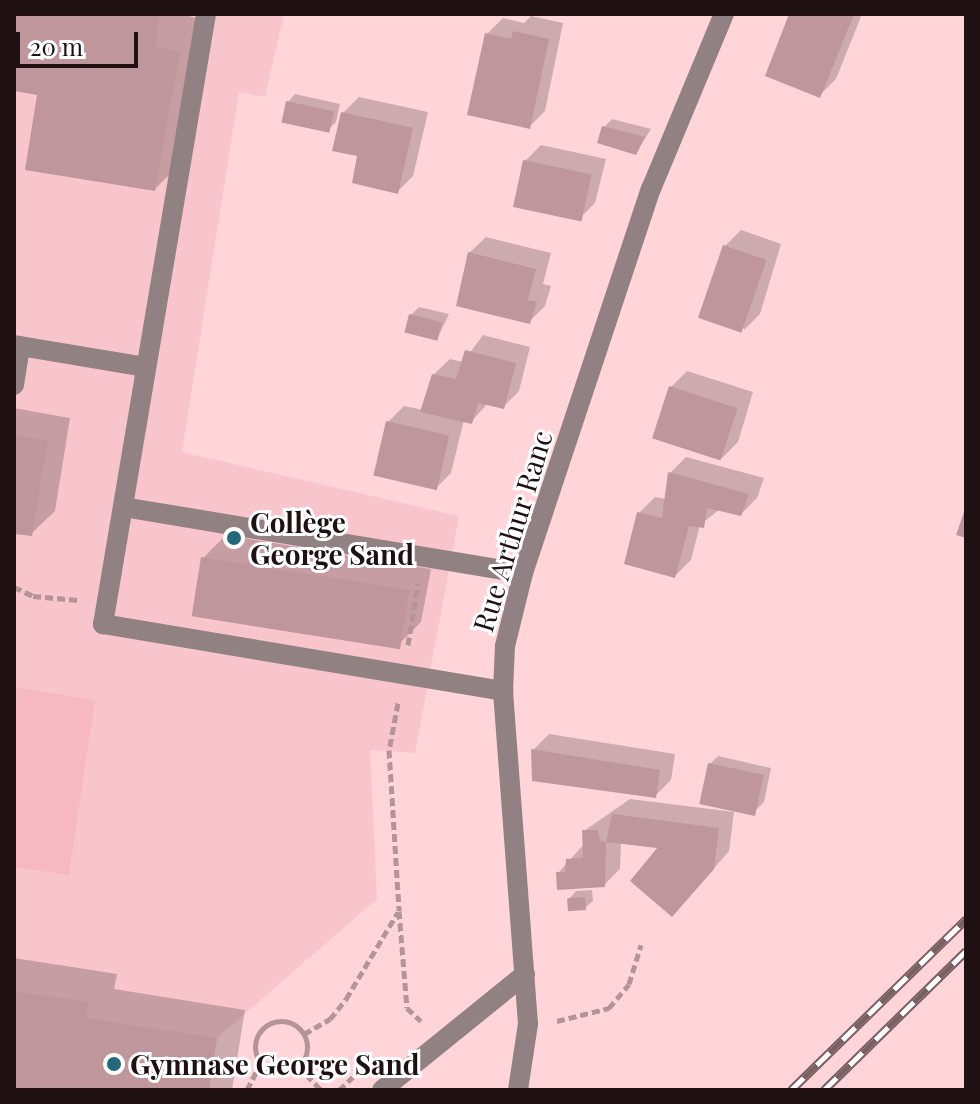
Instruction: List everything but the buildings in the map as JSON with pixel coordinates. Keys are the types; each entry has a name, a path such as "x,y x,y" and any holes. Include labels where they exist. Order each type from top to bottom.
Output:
{"street":[{"path":"206,14 103,624 503,691"},
{"name":"Rue Arthur Ranc","path":"518,1090 528,1024 503,691 505,646 523,573 651,189 724,14"},
{"path":"14,385 17,345 146,367"},
{"path":"123,507 523,573"},
{"path":"382,1090 525,974"}],"path":[{"path":"423,556 389,750 407,1008 451,1037"},
{"path":"14,587 33,596 107,602"},
{"path":"304,1034 330,1019 346,999 399,911"},
{"path":"528,1024 587,1017 609,1008 629,984 641,945"},
{"path":"291,1022 304,1034 307,1051 298,1066 275,1072 261,1063 255,1047 266,1025 291,1022"},
{"path":"247,1090 261,1063"},
{"path":"298,1066 321,1090"}],"shaded area":[{"name":"Collège George Sand","path":"14,14 284,14 265,97 239,92 182,452 459,516 415,753 370,750 377,899 217,1038 209,1090 14,1090"},
{"path":"14,687 95,700 69,875 14,867"}],"railway":[{"path":"791,1090 966,919"},
{"path":"824,1090 966,951"}],"place":[{"name":"Collège George Sand","path":"234,538"},
{"name":"Gymnase George Sand","path":"114,1064"}]}
